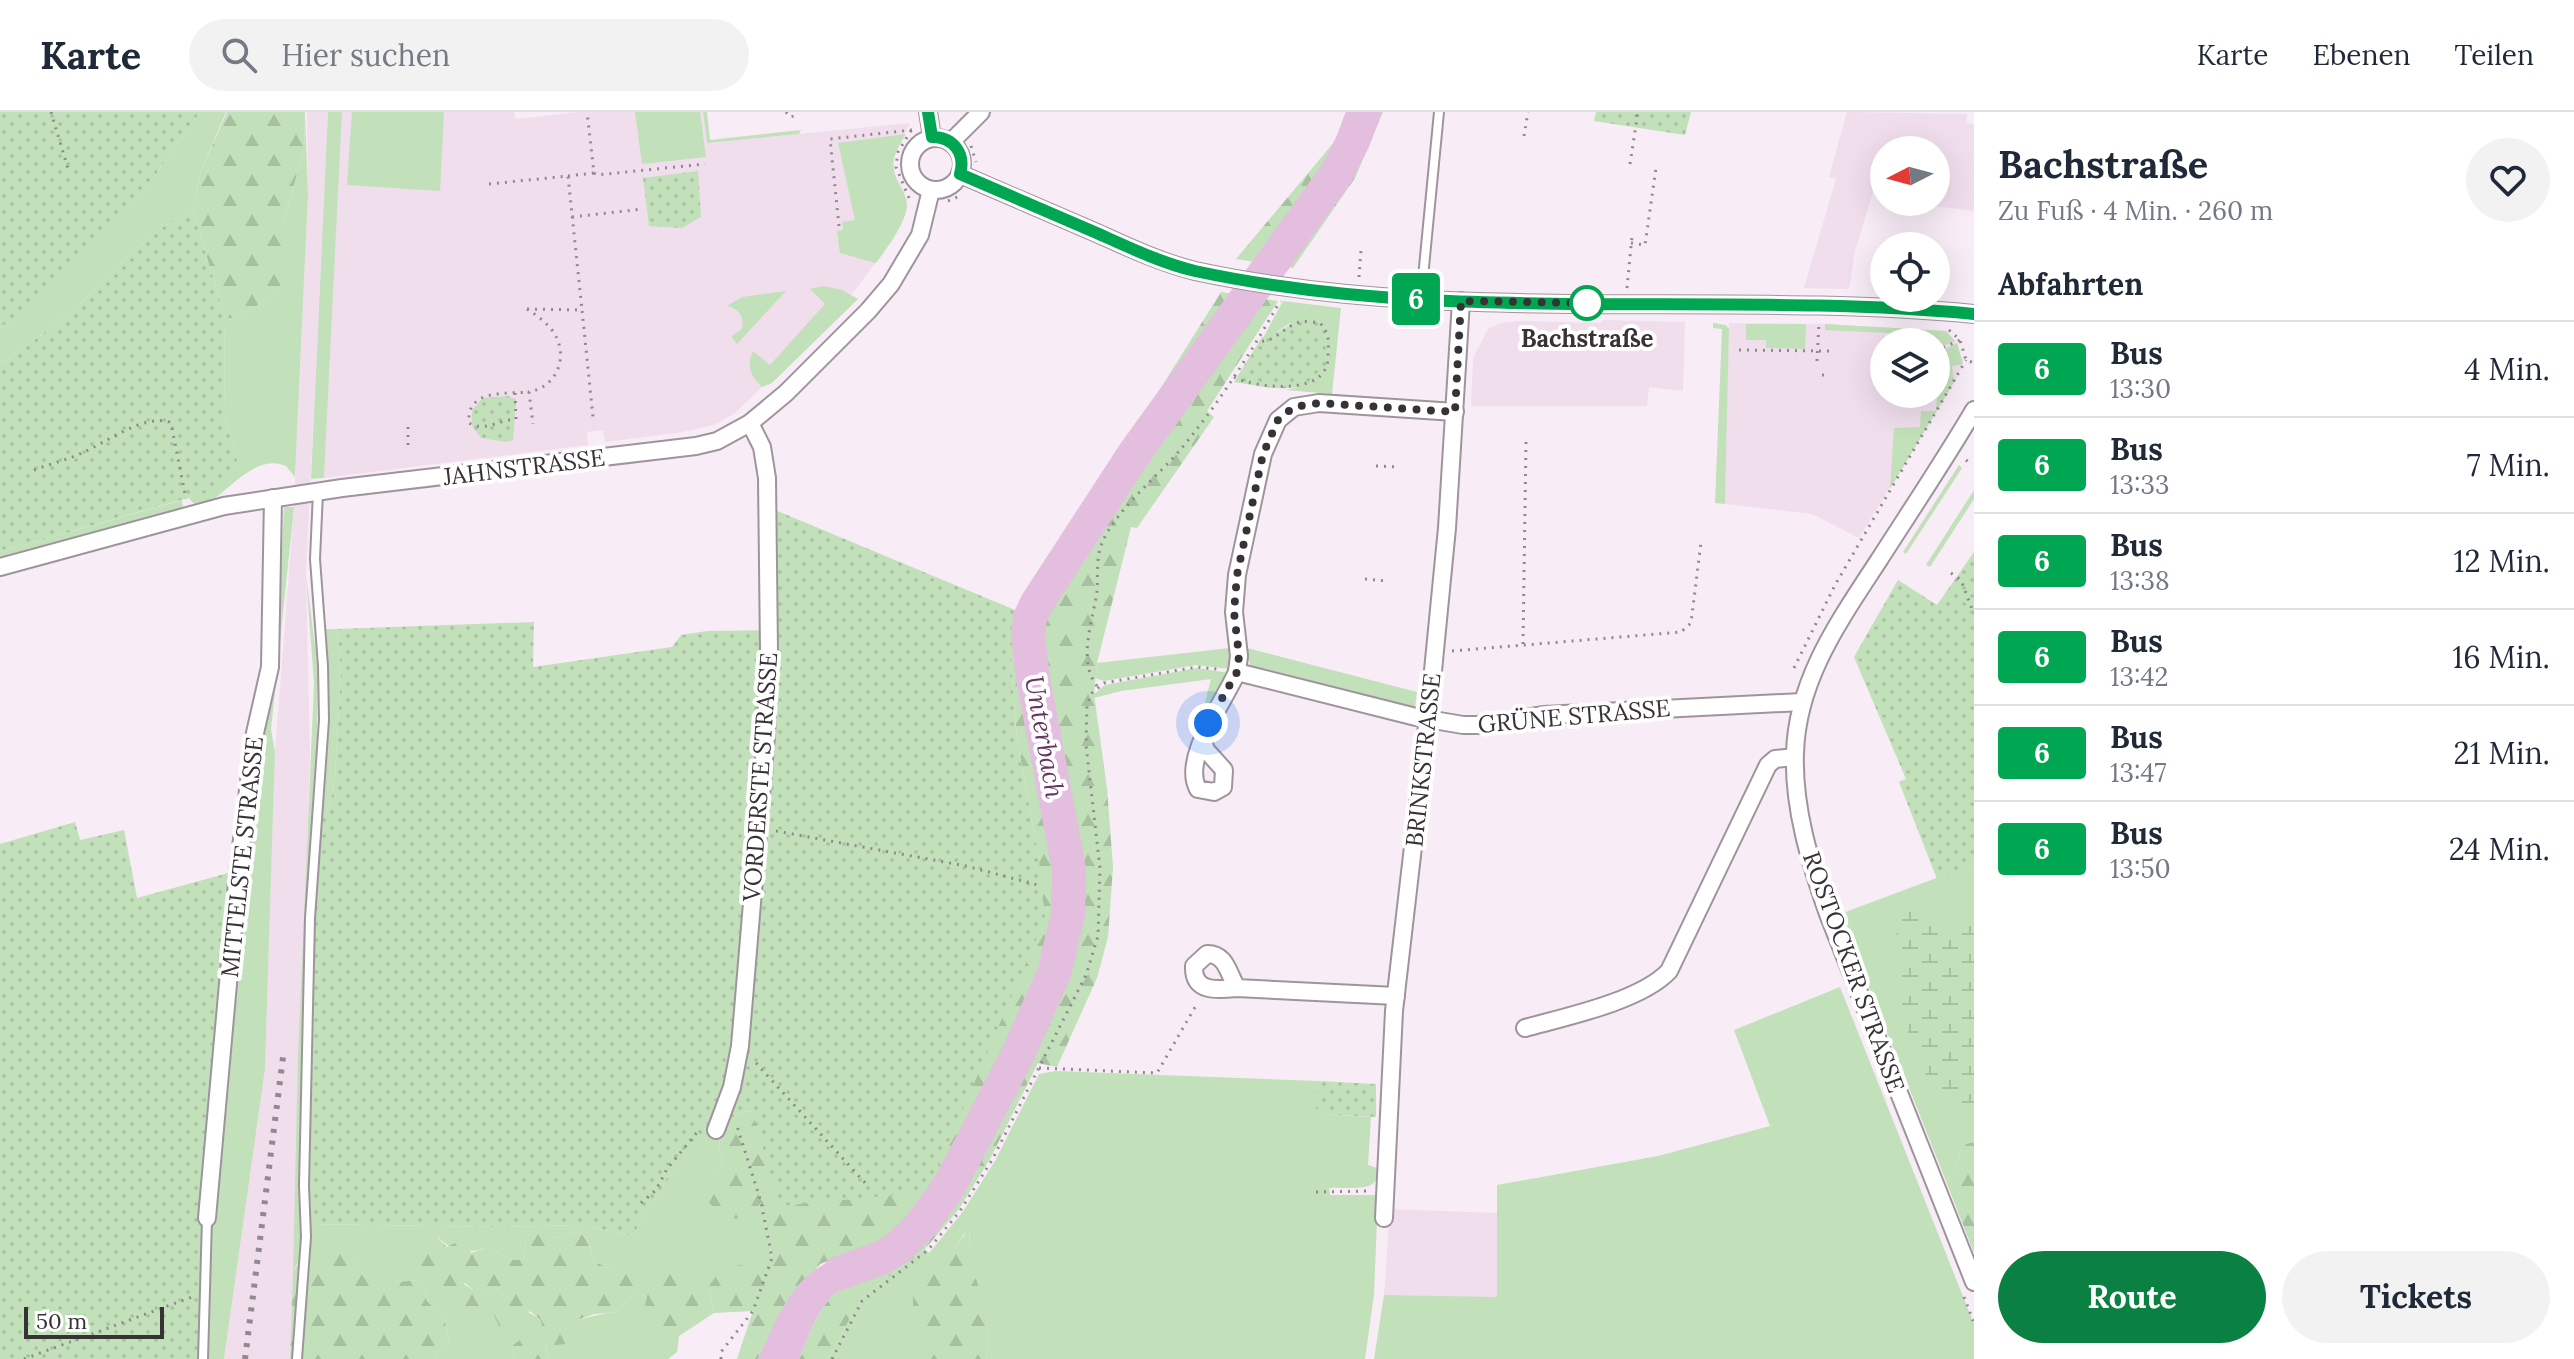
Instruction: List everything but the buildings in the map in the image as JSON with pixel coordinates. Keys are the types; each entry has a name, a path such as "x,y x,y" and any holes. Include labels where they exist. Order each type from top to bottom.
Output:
{"street":[{"path":"928,112 932,137"},
{"path":"951,142 981,112"},
{"path":"932,137 951,142 962,160 960,174 948,187 931,190 915,180 909,163 916,146 932,137"},
{"path":"960,174 1151,257 1194,270 1284,285 1461,301 1819,305 1974,314"},
{"name":"JAHNSTRASSE","path":"0,567 190,515 273,498 717,441 750,423 820,360 868,311 891,284 920,235 931,190"},
{"name":"BRINKSTRASSE","path":"1384,1218 1396,996 1436,649 1461,301"},
{"path":"1203,741 1208,723 1237,672 1239,656 1234,603 1237,575 1263,454 1278,420 1294,407 1319,403 1455,412"},
{"name":"ROSTOCKER STRASSE","path":"1968,1288 1808,857 1794,757 1802,702 1831,634 1968,433 1974,410"},
{"name":"VORDERSTE STRASSE","path":"707,1130 732,1087 740,1046 766,736 769,651 767,478 762,447 750,423"},
{"name":"MITTELSTE STRASSE","path":"207,1218 238,872 255,733 270,667 273,498"},
{"name":"GRÜNE STRASSE","path":"1237,672 1428,719 1478,725 1544,715 1802,702"},
{"path":"1525,1028 1637,992 1669,971 1768,765 1775,759 1794,757"},
{"path":"1237,988 1222,958 1207,954 1194,966 1194,975 1205,988 1216,991 1237,988 1396,996"}],"lane":[{"path":"1420,299 1439,112"},
{"path":"297,1359 306,1237 304,1186 310,918 324,720 315,559 318,492"},
{"path":"203,1359 207,1218"}],"path":[{"path":"51,112 69,172"},
{"path":"587,112 594,173"},
{"path":"786,112 790,117 795,112"},
{"path":"1524,136 1528,112"},
{"path":"1630,164 1638,112"},
{"path":"839,226 830,139 912,130"},
{"path":"489,184 705,164"},
{"path":"1631,243 1645,245 1656,168"},
{"path":"568,176 593,417"},
{"path":"572,217 643,209"},
{"path":"1627,304 1632,236"},
{"path":"1357,293 1361,250"},
{"path":"1097,686 1089,663 1088,638 1102,543 1112,524 1181,449 1234,377 1283,296 1284,285"},
{"path":"1817,361 1819,305"},
{"path":"515,393 516,419 501,420 488,427 476,427 469,423 469,407 475,400 483,396 541,390 558,372 561,357 554,332 527,309 582,310"},
{"path":"1234,377 1288,387 1318,378 1326,367 1327,332 1320,323 1301,322 1271,339 1263,342 1257,340"},
{"path":"1793,674 1797,659 1835,585 1966,360 1960,340 1950,330"},
{"path":"1950,345 1960,340"},
{"path":"1739,350 1829,351"},
{"path":"1966,360 1974,363"},
{"path":"529,392 533,424"},
{"path":"34,470 82,453 146,423 169,422 190,515"},
{"path":"408,427 408,447"},
{"path":"1523,644 1526,441"},
{"path":"1376,466 1398,467"},
{"path":"1436,649 1453,651 1681,632 1691,623 1701,542"},
{"path":"1951,573 1961,580 1974,614"},
{"path":"1365,579 1387,581"},
{"path":"832,1359 862,1301 928,1250 960,1211 992,1160 1086,975 1098,936 1100,868 1086,745 1087,704 1097,686 1197,667 1237,672"},
{"path":"758,828 966,866 1038,885"},
{"path":"1039,1068 1157,1073 1205,988"},
{"path":"740,1046 867,1185"},
{"path":"721,1359 721,1352 753,1311 772,1258 761,1202 737,1127"},
{"path":"641,1203 656,1190 667,1169 707,1130"},
{"path":"1316,1192 1385,1191"},
{"path":"1968,1288 1974,1323"},
{"path":"24,1359 204,1293"}],"shaded area":[{"path":"307,112 328,112 306,576 310,754 290,1359 224,1359 265,1069 275,752 294,507 308,195"},
{"path":"342,112 514,112 516,119 579,112 703,112 707,143 910,123 893,159 895,175 904,191 907,206 884,251 856,289 734,414 713,425 605,442 603,430 587,432 588,445 324,478"},
{"path":"1847,112 1967,114 1966,123 1974,124 1974,211 1950,208 1950,136 1870,136 1870,202 1855,251 1849,289 1804,288 1836,179 1829,177"},
{"path":"1602,320 1685,322 1683,391 1649,387 1647,406 1471,406 1473,358 1488,329 1501,323 1519,321 1601,323"},
{"path":"1729,323 1894,328 1870,328 1870,408 1939,408 1859,538 1812,514 1725,504"},
{"path":"1950,335 1957,343 1963,361 1950,389"},
{"path":"1390,1209 1497,1213 1497,1298 1384,1295"},
{"path":"864,1254 881,1258 823,1307 799,1359 758,1359 785,1304 808,1275 823,1265"}],"green space":[{"path":"0,112 200,112 136,202 60,278 14,319 0,327"},
{"path":"200,112 226,112 200,173 193,211 177,218 149,238 74,309 0,364 0,327 14,319 136,202"},
{"path":"227,112 305,112 304,149 283,225 283,281 277,294 235,318 225,318 193,211 200,173"},
{"path":"305,112 308,195 295,477 286,466 271,463 242,476 207,503 197,504 189,498 239,467 224,415 225,318 235,318 277,294 283,281 283,225 304,149"},
{"path":"328,112 342,112 324,478 311,479"},
{"path":"352,112 444,112 440,191 347,185"},
{"path":"635,112 700,112 706,157 642,164"},
{"path":"703,112 707,112 710,140 801,130 799,134 707,143"},
{"path":"1346,112 1383,112 1355,178 1293,268 1236,259 1335,141"},
{"path":"1596,112 1691,112 1685,135 1594,121"},
{"path":"906,134 896,151 894,163 895,175 907,202 899,228 876,263 840,253 837,231 843,230 842,222 855,220 838,143"},
{"path":"698,171 701,217 682,228 649,226 643,178"},
{"path":"193,211 225,318 224,415 239,467 212,491 0,552 0,364 74,309 149,238 177,218"},
{"path":"823,286 842,290 858,299 772,383 762,387 751,371 753,351 770,365 825,304 810,289"},
{"path":"786,291 737,344 731,336 741,330 742,318 735,309 727,306 742,297"},
{"path":"1221,292 1278,301 1207,411 1214,417 1137,528 1131,527 1097,663 1094,694 1107,788 1113,867 1108,937 1097,978 1057,1067 1038,1063 990,1159 959,1209 925,1249 861,1298 828,1359 799,1359 823,1307 871,1269 880,1258 864,1254 844,1255 820,1264 775,1323 758,1359 737,1359 753,1311 714,1313 709,1286 722,1268 743,1265 757,1253 772,1257 761,1203 745,1218 724,1219 704,1197 709,1177 723,1164 719,1144 726,1121 742,1112 753,1111 1039,860 1017,739 1011,662 1020,612"},
{"path":"1283,301 1341,308 1332,394 1286,390 1315,381 1321,376 1328,363 1330,341 1290,323 1270,337 1263,338"},
{"path":"1301,319 1321,321 1328,333 1331,354 1326,375 1315,382 1293,388 1234,382 1262,337"},
{"path":"1713,323 1726,325 1729,329 1725,504 1715,503 1722,329 1713,328"},
{"path":"1746,324 1806,324 1805,349 1766,348 1766,340 1746,340"},
{"path":"1825,324 1894,328 1870,328 1870,332 1825,330"},
{"path":"1957,343 1963,364 1952,366 1954,382 1950,389 1950,347"},
{"path":"508,396 516,399 513,440 506,442 481,438 472,426 472,410 483,398"},
{"path":"1938,408 1890,489 1894,428 1920,427 1921,411 1936,411"},
{"path":"1959,465 1962,468 1906,554 1903,552"},
{"path":"1974,490 1974,499 1930,567 1926,565"},
{"path":"182,500 183,509 0,560 0,552"},
{"path":"284,507 294,507 271,729 275,752 265,1069 224,1359 203,1359 204,1293 248,826 260,777 268,704 275,689"},
{"path":"775,510 1020,612 1011,662 1017,739 1039,860 1045,919 927,1192 780,1206 752,1111 742,1112 726,1121 719,1144 706,1135 673,1172 632,1236 581,1225 310,1224 306,1187 313,919 321,820 330,805 335,777 341,669 337,629 534,622 533,667 672,647 681,635 707,631 776,630"},
{"path":"1974,552 1974,864 1937,879 1899,782 1906,779 1854,657 1898,580 1937,605"},
{"path":"306,576 318,669 317,738 305,917 300,1259 293,1271 298,1057 314,683"},
{"path":"324,629 337,629 341,669 335,777 330,805 321,820 329,722"},
{"path":"1243,647 1417,692 1415,708 1256,670"},
{"path":"1230,648 1230,669 1196,665 1104,681 1095,678 1097,663"},
{"path":"1197,668 1229,673 1207,715 1202,714 1211,679 1121,691 1094,698 1094,694 1105,685"},
{"path":"75,822 80,840 124,830 137,898 232,872 207,1218 202,1359 0,1359 0,844"},
{"path":"1974,864 1974,1142 1962,1148 1955,1169 1946,1181 1840,914"},
{"path":"1905,902 1933,920 1946,923 1965,917 1974,908 1974,1125 1958,1104 1945,1099 1928,1080 1904,1022 1898,993 1901,966 1898,938 1891,918 1893,909"},
{"path":"1840,987 1974,1324 1974,1359 1374,1359 1384,1295 1497,1297 1497,1185 1658,1156 1770,1126 1734,1030"},
{"path":"1056,1071 1318,1081 1317,1114 1371,1117 1368,1165 1377,1168 1377,1177 1369,1186 1329,1188 1330,1195 1378,1195 1374,1295 1365,1359 986,1359 988,1325 972,1262 970,1232 964,1234 954,1250 921,1277 925,1359 828,1359 861,1298 925,1249 929,1253 962,1213 995,1161 1039,1074"},
{"path":"1318,1081 1376,1084 1376,1117 1316,1114"},
{"path":"706,1134 719,1144 723,1164 709,1177 761,1202 772,1258 743,1265 709,1286 714,1313 679,1336 677,1352 668,1359 548,1359 546,1345 513,1345 514,1359 436,1359 435,1356 449,1339 444,1318 427,1301 421,1280 395,1282 365,1279 353,1258 309,1251 310,1224 581,1225 632,1236 673,1172","holes":["578,1231 587,1239 594,1261 614,1271 643,1278 673,1334 648,1297 634,1292 617,1312 573,1321 551,1321 520,1308 494,1287 482,1296 415,1252 438,1237 455,1249 475,1251 489,1247 510,1260 524,1260 526,1241"]},
{"path":"1974,1142 1974,1253 1946,1181 1955,1169 1962,1148"},
{"path":"534,1230 549,1239 578,1231 587,1239 594,1261 614,1271 631,1260 643,1278 658,1265 678,1262 691,1279 699,1308 683,1316 673,1335 648,1332 643,1314 647,1297 634,1292 617,1312 594,1314 572,1322 565,1344 546,1346 548,1359 514,1359 513,1345 530,1333 545,1344 541,1320 530,1311 518,1323 499,1326 493,1313 509,1300 494,1287 482,1296 483,1320 469,1325 460,1310 473,1290 465,1283 447,1293 421,1272 414,1252 437,1237 447,1247 467,1237 471,1253 489,1247 510,1260 524,1260 526,1241"},
{"path":"970,1230 972,1261 988,1324 986,1359 925,1359 913,1308 915,1287 920,1278 952,1251"},
{"path":"336,1249 353,1258 365,1279 387,1271 395,1282 421,1280 427,1301 444,1318 449,1339 435,1356 436,1359 290,1359 293,1271 309,1251"}],"waterway":[{"name":"Unterbach","path":"839,1273 881,1258 898,1248 922,1224 950,1185 1018,1054 1054,973 1068,915 1069,869 1033,678 1028,635 1030,618 1134,454 1337,173 1364,112"}],"railway":[{"path":"245,1359 283,1057"}],"bus line":[{"name":"6","path":"928,112 932,137 945,139 957,147 962,160 960,174 1151,257 1194,270 1302,287 1420,299 1838,306 1974,314"}],"place":[{"name":"Bachstraße","path":"1587,303"}],"route":[{"path":"1208,723 1237,672 1239,656 1234,612 1237,575 1263,454 1278,420 1286,412 1305,403 1346,403 1455,412 1461,301 1587,303"}]}
